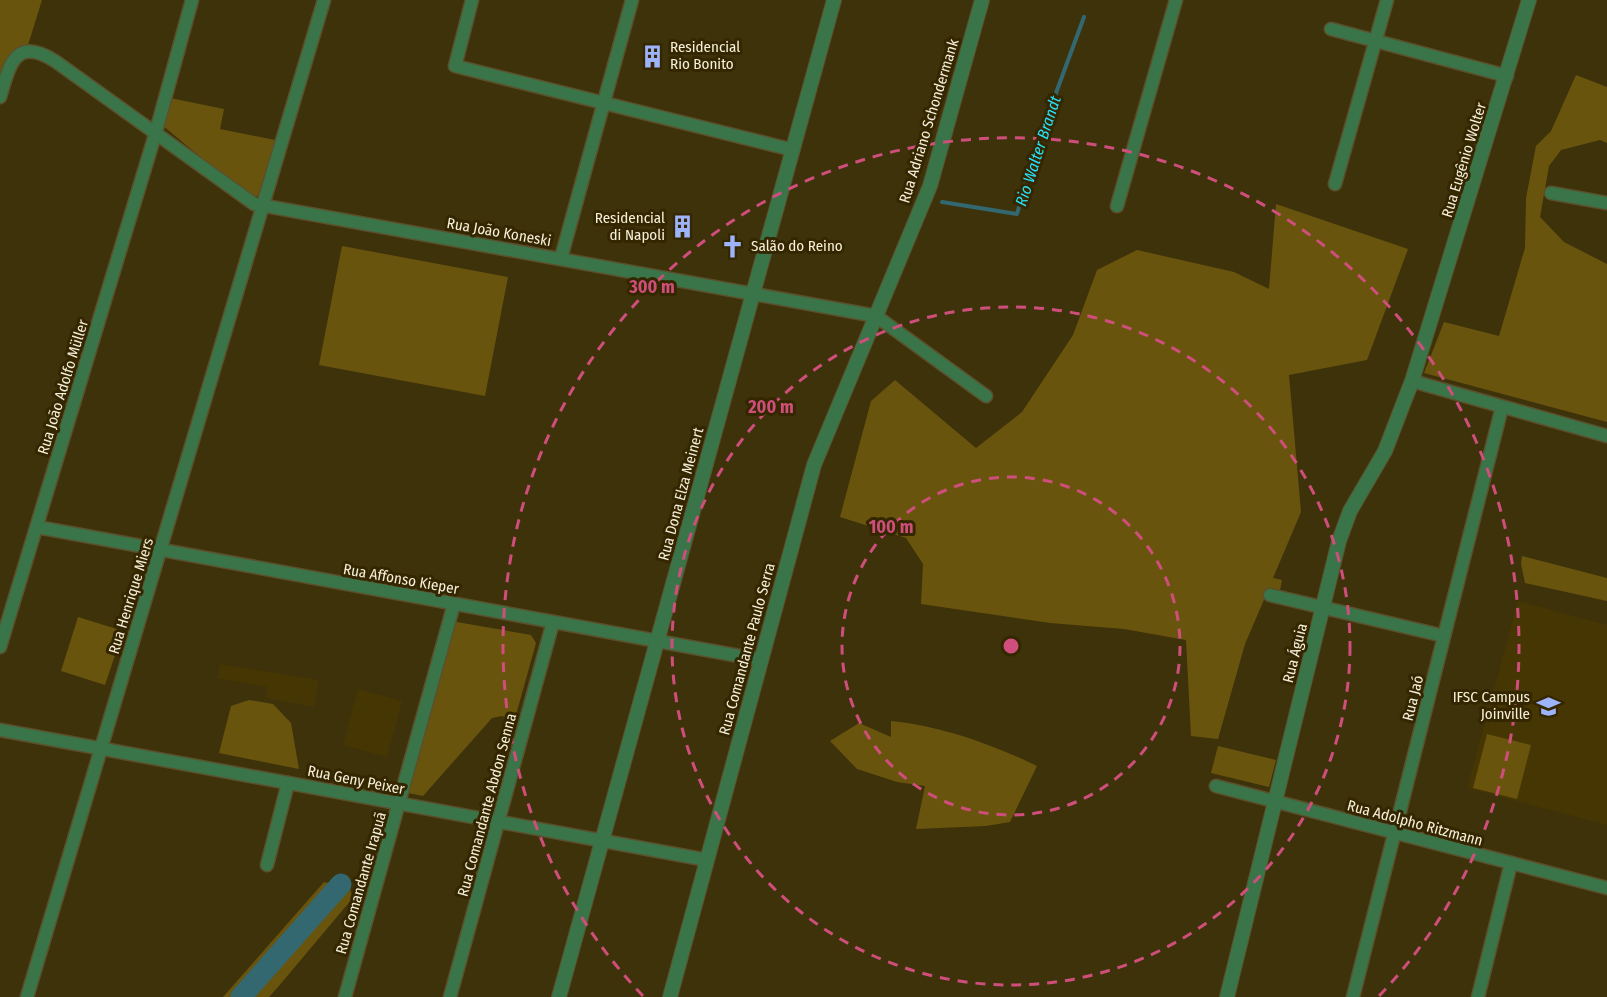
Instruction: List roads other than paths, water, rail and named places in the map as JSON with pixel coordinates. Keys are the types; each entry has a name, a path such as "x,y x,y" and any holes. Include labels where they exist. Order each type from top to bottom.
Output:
{"street":[{"name":"Rua João Adolfo Müller","path":"0,647 155,135 192,0"},
{"name":"Rua Henrique Miers","path":"27,997 324,0"},
{"path":"472,0 455,66 793,150"},
{"path":"561,258 632,0"},
{"name":"Rua Dona Elza Meinert","path":"559,997 834,0"},
{"name":"Rua Adriano Schondermank","path":"876,316 930,186 982,0"},
{"path":"1117,206 1176,0"},
{"path":"1335,184 1387,0"},
{"name":"Rua Eugênio Wolter","path":"1430,329 1529,0"},
{"path":"1331,28 1507,76"},
{"name":"Rua João Koneski","path":"0,97 12,61 26,51 36,52 55,61 248,201 876,316 986,396"},
{"path":"1551,193 1607,203"},
{"name":"Rua Comandante Paulo Serra","path":"670,997 817,458 876,316"},
{"name":"Rua Águia","path":"1227,997 1344,525 1385,451 1430,329"},
{"path":"1412,381 1607,436"},
{"name":"Rua Jaó","path":"1353,997 1502,407"},
{"name":"Rua Affonso Kieper","path":"36,527 761,660"},
{"path":"1270,595 1444,636"},
{"name":"Rua Comandante Irapuã","path":"345,997 454,604"},
{"name":"Rua Comandante Abdon Senna","path":"450,997 553,621"},
{"name":"Rua Geny Peixer","path":"0,730 707,860"},
{"path":"267,865 288,783"},
{"name":"Rua Adolpho Ritzmann","path":"1215,786 1607,888"},
{"path":"1478,997 1511,863"}],"waterway":[{"name":"Rio Walter Brandt","path":"942,202 1017,214 1035,150 1084,17"},
{"name":"Rio Walter Brandt","path":"241,997 341,884"}],"place":[{"name":"Residencial Rio Bonito","path":"652,56"},
{"name":"Residencial di Napoli","path":"683,227"},
{"name":"Salão do Reino","path":"733,246"},
{"name":"IFSC Campus Joinville","path":"1548,706"}]}
